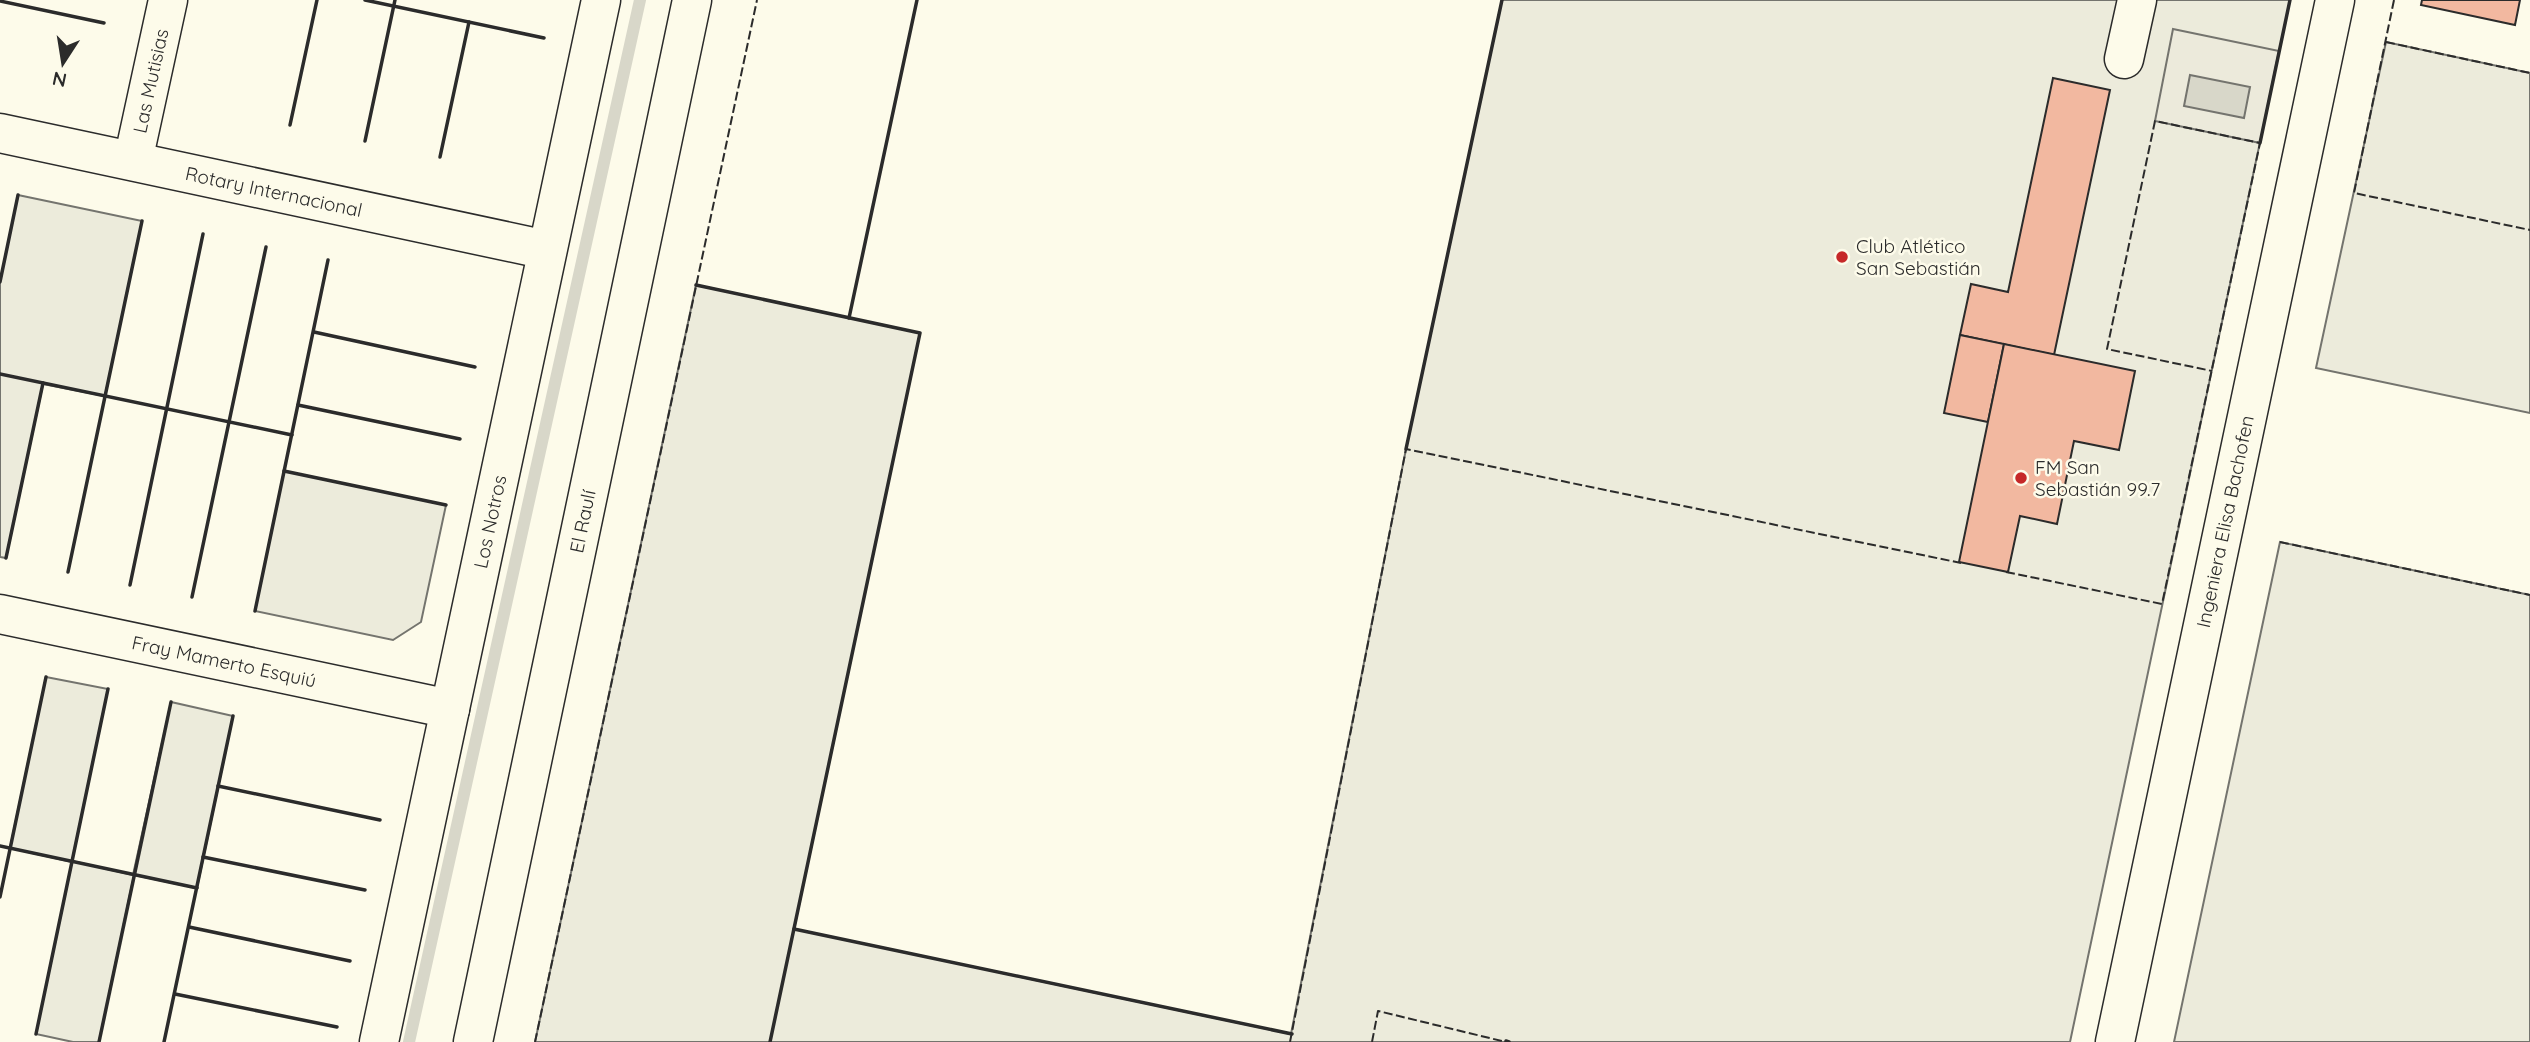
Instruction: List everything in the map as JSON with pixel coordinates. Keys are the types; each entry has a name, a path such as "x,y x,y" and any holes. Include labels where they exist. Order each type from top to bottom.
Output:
{"street":[{"name":"Las Mutisias","path":"133,161 168,0"},
{"name":"Los Notros","path":"379,1042 600,0"},
{"name":"El Raulí","path":"473,1042 692,0"},
{"path":"2124,59 2137,0"},
{"name":"Ingeniera Elisa Bachofen","path":"2115,1042 2335,0"},
{"name":"Rotary Internacional","path":"0,133 547,250"},
{"name":"Fray Mamerto Esquiú","path":"0,614 450,709"}],"shaded area":[{"path":"1502,0 2290,0 2070,1042 535,1042 696,285 920,333 794,929 1291,1034 1406,449"},
{"path":"2173,29 2279,51 2260,143 2155,121"},
{"path":"2386,42 2530,73 2530,413 2316,368"},
{"path":"2190,75 2250,87 2244,118 2184,106"},
{"path":"18,195 142,221 105,396 43,384 6,558 0,557 0,282"},
{"path":"284,471 446,505 421,622 393,640 255,611"},
{"path":"2280,542 2530,595 2530,1042 2174,1042"},
{"path":"46,677 108,689 72,861 133,875 171,702 233,716 197,888 134,875 99,1042 73,1042 36,1034 72,862 10,848"}],"building":[{"path":"2422,0 2520,0 2515,25 2421,5"},
{"path":"2053,78 2110,90 2054,355 1960,335 1971,284 2008,292"},
{"path":"1960,335 2004,344 1988,422 1944,413"},
{"name":"FM San Sebastián 99.7","path":"2004,344 2135,371 2119,450 2074,441 2057,524 2020,516 2008,572 1959,562"}],"waterway":[{"path":"409,1042 640,0"}],"fence":[{"path":"535,1042 757,0"},
{"path":"2394,0 2354,193 2530,230"},
{"path":"2386,42 2530,73"},
{"path":"2006,572 2162,604 2260,143 2155,121 2107,349 2212,371"},
{"path":"1290,1042 1406,449 1961,563"},
{"path":"2280,542 2530,595"},
{"path":"1372,1042 1378,1011 1506,1042"}],"wall":[{"path":"290,125 317,0"},
{"path":"365,0 544,38"},
{"path":"365,141 395,0"},
{"path":"849,318 917,0"},
{"path":"1406,449 1502,0"},
{"path":"2260,143 2290,0"},
{"path":"0,1 104,23"},
{"path":"440,157 469,22"},
{"path":"0,282 18,195"},
{"path":"68,572 142,221"},
{"path":"130,585 203,234"},
{"path":"192,597 266,247"},
{"path":"255,611 328,260"},
{"path":"696,285 920,333 770,1042"},
{"path":"314,332 475,367"},
{"path":"0,374 292,435"},
{"path":"6,558 43,383"},
{"path":"298,405 460,439"},
{"path":"284,471 446,505"},
{"path":"0,897 46,677"},
{"path":"36,1034 108,689"},
{"path":"99,1042 171,702"},
{"path":"164,1042 233,716"},
{"path":"218,786 380,820"},
{"path":"0,846 197,888"},
{"path":"203,857 365,890"},
{"path":"189,927 350,961"},
{"path":"794,929 1292,1034"},
{"path":"175,994 337,1027"}],"place":[{"name":"Club Atlético San Sebastián","path":"1842,257"},
{"name":"FM San Sebastián 99.7","path":"2021,478"}]}
